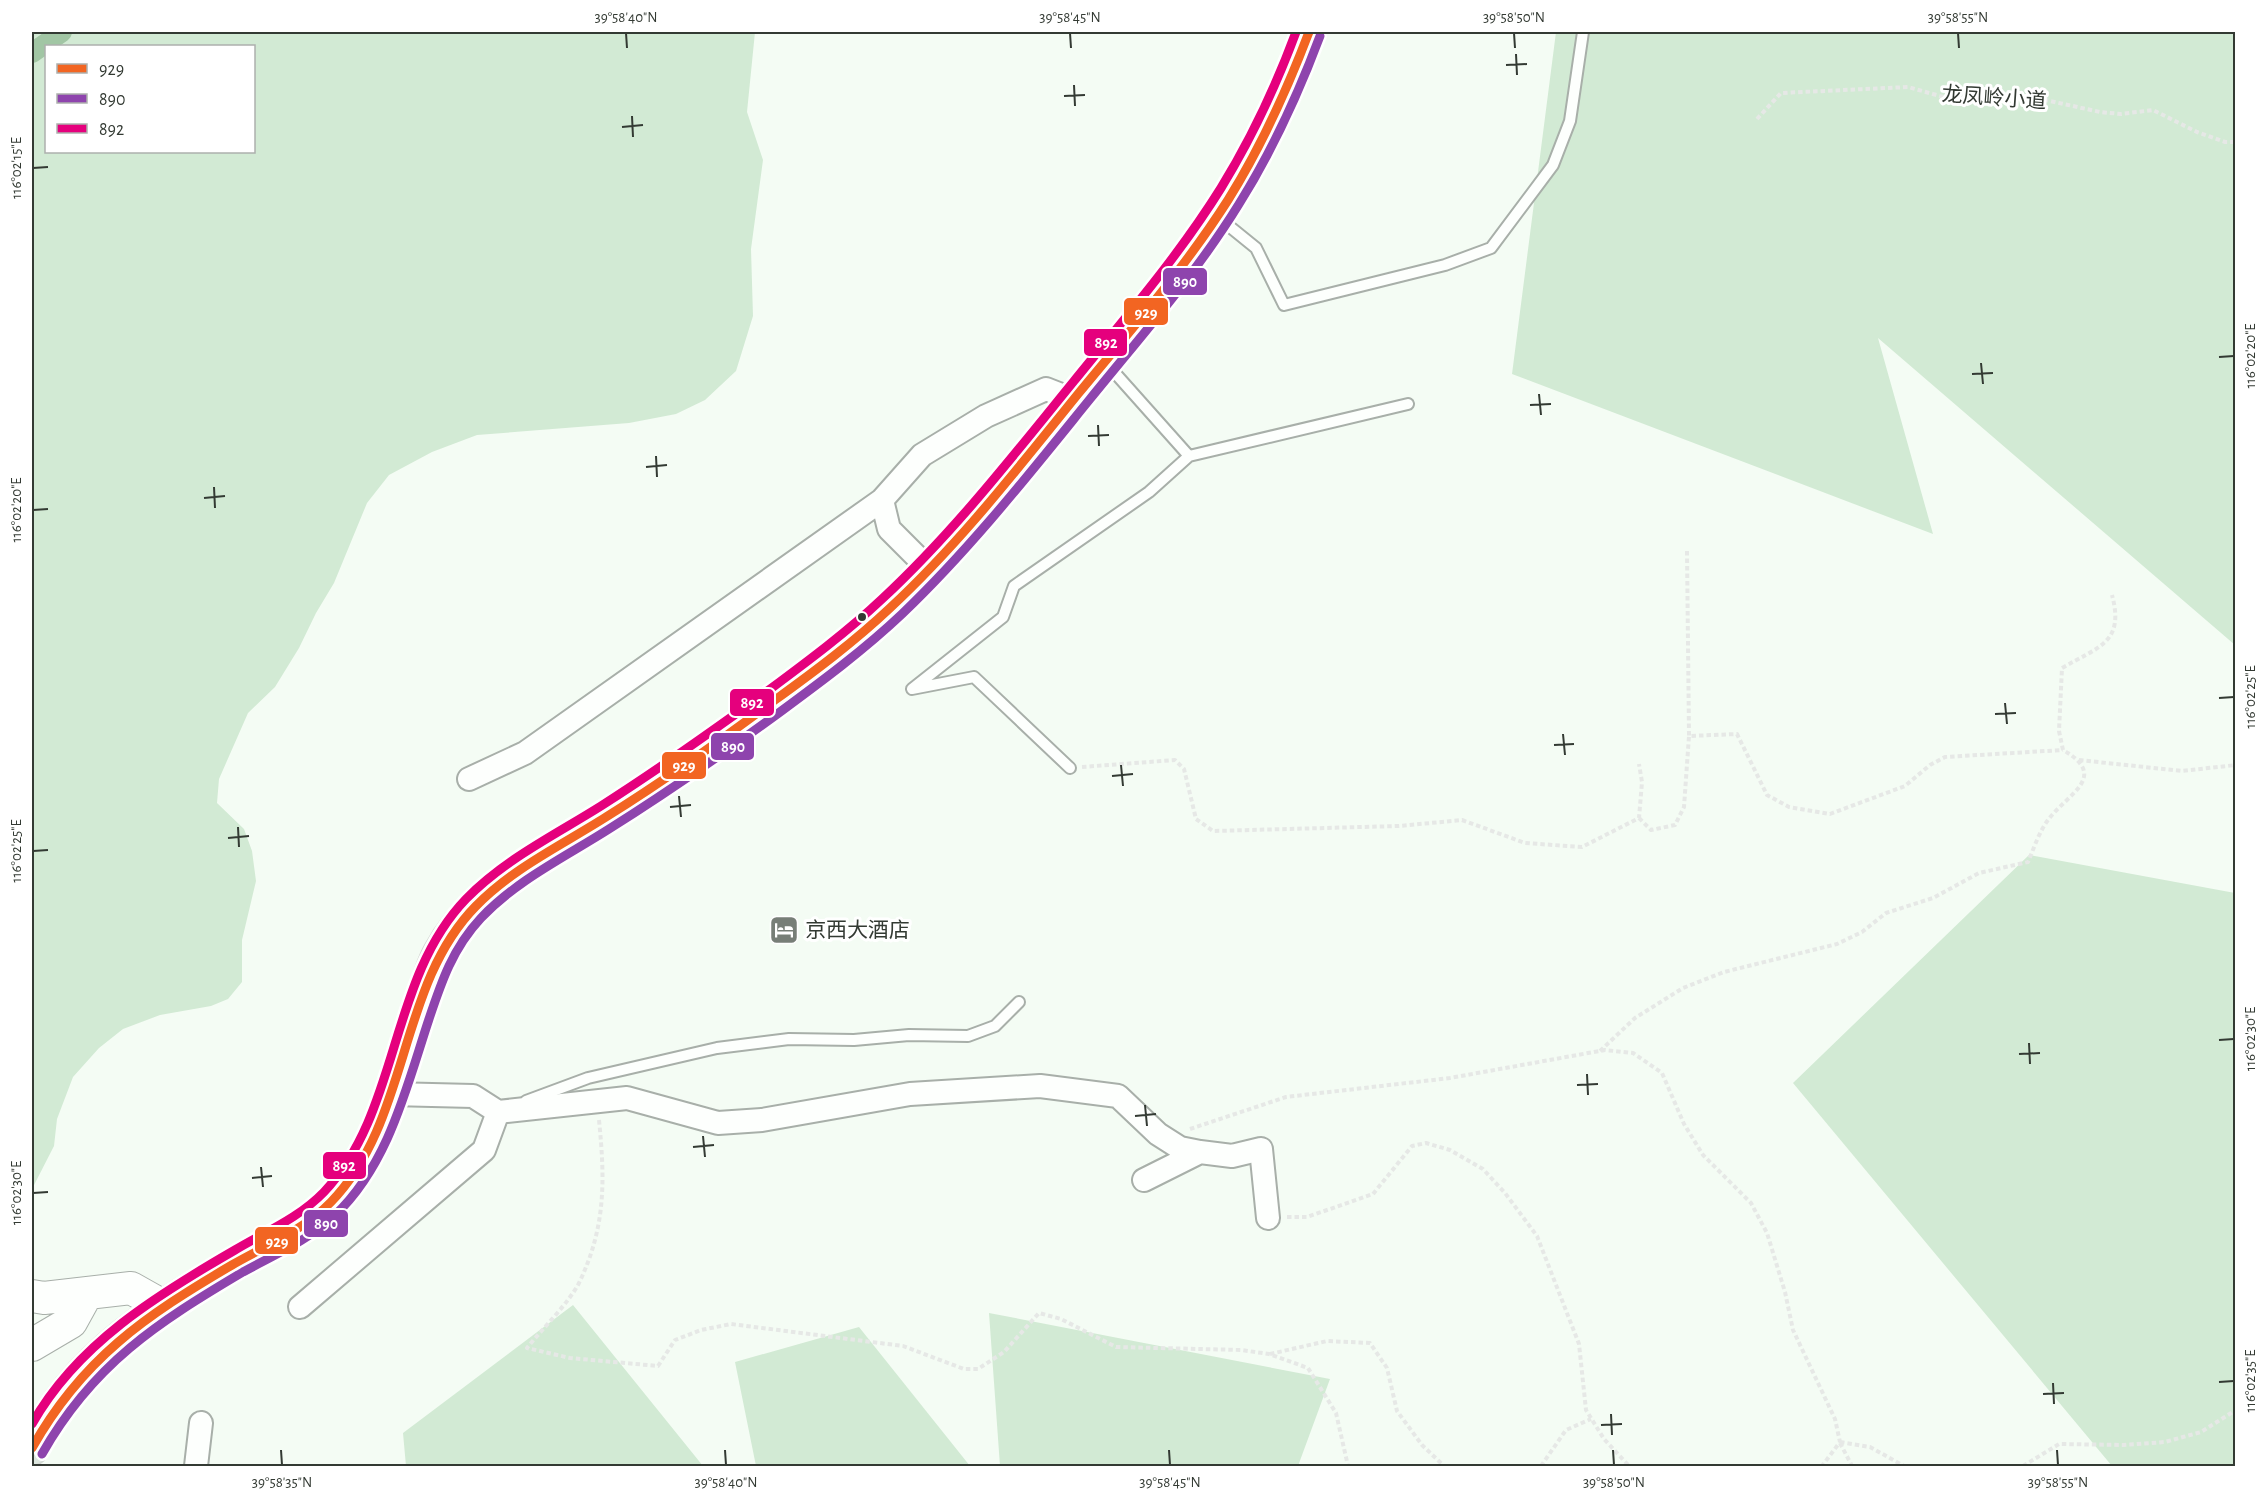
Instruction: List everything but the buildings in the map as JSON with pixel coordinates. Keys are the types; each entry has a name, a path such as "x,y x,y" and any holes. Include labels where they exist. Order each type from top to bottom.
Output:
{"main road":[{"path":"32,1448 44,1422 83,1371 163,1305 287,1234 325,1208 349,1184 368,1149 391,1094 439,955 458,926 483,899 520,870 614,812 815,671 873,626 929,569 1032,453 1196,248 1265,136 1293,77 1309,32"}],"street":[{"path":"469,779 525,753 882,500 922,455 986,416 1046,389 1074,400"},
{"path":"882,500 889,529 929,569"},
{"path":"391,1094 473,1096 498,1112 627,1098 718,1123 762,1120 910,1094 1040,1086 1118,1096 1167,1140 1180,1148 1232,1156 1260,1149 1268,1218"},
{"path":"300,1307 484,1150 498,1112"},
{"path":"1144,1180 1200,1152"},
{"path":"32,1296 44,1298 131,1288 163,1305"},
{"path":"32,1345 71,1322 87,1293"},
{"path":"196,1467 201,1423"}],"lane":[{"path":"1216,216 1256,248 1284,305 1445,265 1491,248 1553,165 1570,121 1583,32"},
{"path":"1105,362 1189,456"},
{"path":"1070,768 974,677 912,689 1003,617 1014,586 1149,492 1189,456 1408,404"},
{"path":"498,1112 588,1077 717,1048 789,1039 854,1040 909,1035 968,1036 995,1026 1019,1002"}],"path":[{"name":"龙凤岭小道","path":"1757,119 1781,93 1908,87 1947,98 1995,96 2041,99 2100,112 2121,114 2154,110 2197,132 2235,142"},
{"path":"1639,764 1642,782 1639,818 1651,830 1675,825 1684,807 1689,736 1687,551"},
{"path":"2063,750 2059,731 2062,668 2107,642 2115,632 2117,614 2112,595"},
{"path":"1689,736 1737,734 1767,795 1789,807 1830,814 1905,786 1930,765 1945,757 2063,750 2079,760 2182,771 2235,765"},
{"path":"1070,768 1176,760 1184,770 1196,819 1213,831 1399,826 1462,820 1525,843 1582,847 1639,818"},
{"path":"1599,1051 1635,1018 1683,988 1724,972 1837,944 1862,932 1886,914 1933,898 1980,873 2028,862 2049,819 2080,788 2084,773 2079,760"},
{"path":"1167,1140 1204,1122 1286,1097 1450,1078 1599,1051 1633,1053 1662,1073 1684,1124 1703,1155 1751,1203 1767,1233 1785,1292 1793,1330 1835,1419 1840,1442 1852,1467"},
{"path":"597,1101 603,1173 601,1224 578,1284 527,1348 570,1358 658,1366 675,1340 700,1330 731,1324 903,1346 964,1369 978,1369 1004,1352 1039,1313 1061,1319 1116,1347 1241,1350 1269,1354 1308,1368 1336,1413 1348,1467"},
{"path":"1268,1218 1307,1217 1373,1194 1412,1146 1426,1143 1450,1150 1482,1169 1505,1193 1537,1236 1579,1344 1586,1410 1604,1439 1629,1467"},
{"path":"1269,1354 1327,1341 1370,1343 1388,1368 1397,1411 1422,1445 1444,1467"},
{"path":"2023,1467 2059,1444 2124,1445 2165,1442 2201,1432 2235,1410"},
{"path":"1541,1467 1566,1430 1591,1419"},
{"path":"1822,1467 1840,1442"},
{"path":"1840,1442 1870,1447 1904,1467"}],"green space":[{"path":"36,32 755,32 747,112 763,160 751,249 753,316 736,371 705,400 676,414 629,423 477,435 432,452 389,475 367,503 334,583 299,648 275,687 248,713 219,779 217,803 244,829 252,851 256,881 242,940 242,982 228,999 211,1006 160,1015 123,1029 99,1048 73,1077 57,1119 54,1146 32,1189 32,35"},
{"path":"1556,32 2235,32 2235,645 1878,338 1933,534 1512,374"},
{"path":"2029,855 2235,893 2235,1466 2112,1466 1793,1083"},
{"path":"573,1305 703,1466 406,1466 403,1433"},
{"path":"989,1313 1330,1379 1298,1466 1000,1466"},
{"path":"859,1327 970,1466 756,1466 735,1362"}],"waterway":[{"path":"32,53 62,32"}],"transit line":[{"name":"892","path":"32,1424 50,1395 72,1369 121,1324 177,1285 304,1210 324,1192 349,1159 368,1123 422,967 441,931 466,899 514,860 665,764 813,657 882,599 958,521 1132,310 1204,214 1253,131 1296,32"},
{"name":"929","path":"32,1448 72,1389 118,1342 200,1284 297,1229 331,1202 357,1169 376,1132 431,974 450,938 490,892 538,858 606,817 734,731 862,633 940,558 1011,477 1156,299 1211,226 1262,139 1309,32"},
{"name":"890","path":"42,1454 62,1422 83,1395 129,1348 182,1309 314,1232 335,1215 353,1195 369,1173 393,1125 448,967 462,942 495,904 559,859 674,787 827,677 902,614 952,563 1022,482 1168,304 1205,255 1251,184 1273,143 1303,80 1320,36"}],"place":[{"name":"京西大酒店","path":"784,930"}]}
